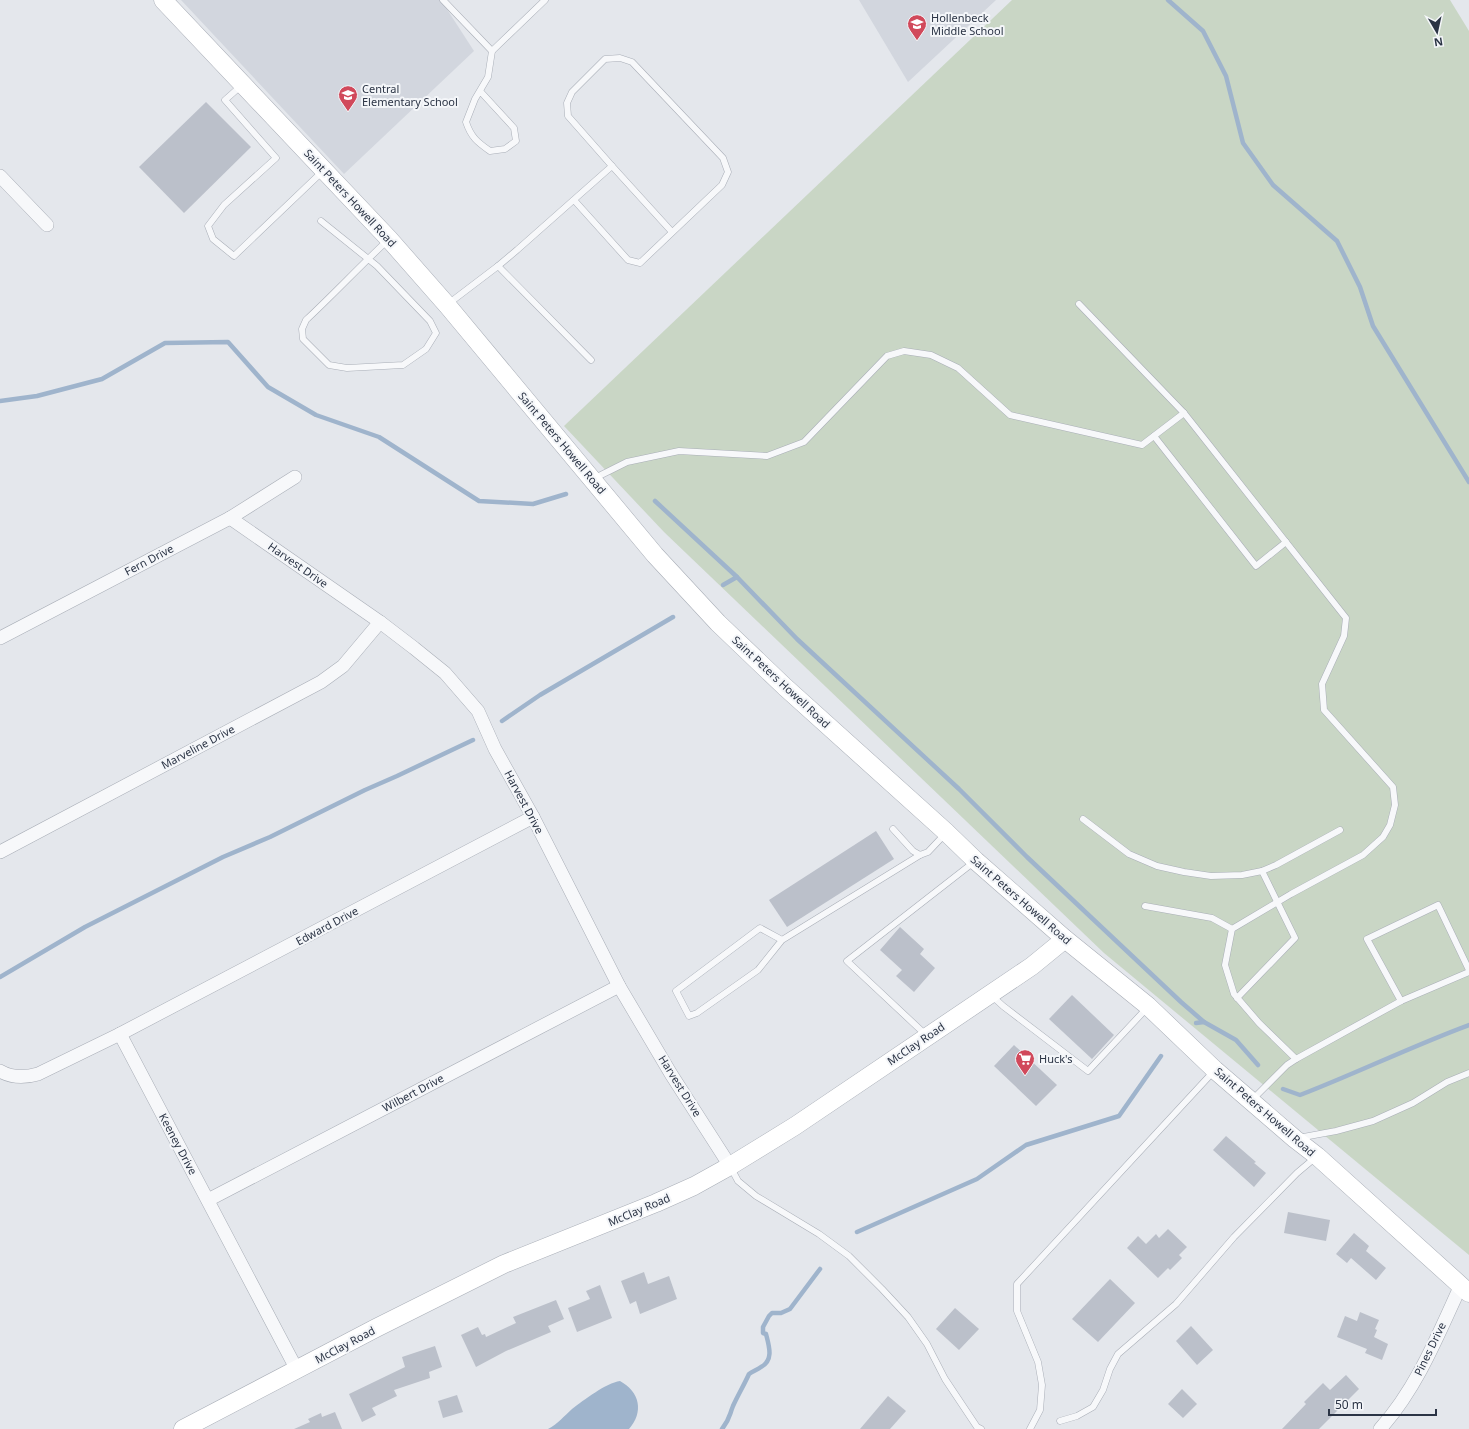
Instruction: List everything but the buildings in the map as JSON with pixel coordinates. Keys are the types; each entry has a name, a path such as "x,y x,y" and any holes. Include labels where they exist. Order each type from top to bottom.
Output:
{"main road":[{"name":"Saint Peters Howell Road","path":"163,0 389,239 447,305 655,555 718,623 785,687 946,832 976,861 1065,939 1148,1006 1215,1070 1317,1156 1465,1289"},
{"name":"McClay Road","path":"182,1429 504,1264 656,1203 694,1186 795,1126 1032,966 1065,939"}],"street":[{"path":"0,176 47,225"},
{"name":"Fern Drive","path":"0,638 230,518 295,477"},
{"name":"Harvest Drive","path":"230,518 380,622 445,673 478,711 495,749 533,817 619,986 671,1074 730,1166"},
{"name":"Marveline Drive","path":"0,852 321,682 343,666 380,622"},
{"name":"Edward Drive","path":"120,1034 533,817"},
{"name":"Wilbert Drive","path":"208,1200 619,986"},
{"path":"0,1071 15,1077 26,1078 38,1074 120,1034"},
{"name":"Keeney Drive","path":"120,1034 297,1370"},
{"name":"Pines Drive","path":"1380,1429 1410,1389 1465,1289"}],"lane":[{"path":"443,0 492,51"},
{"path":"480,91 514,128 516,141 505,149 490,151 477,142 469,133 466,122 480,91 488,77 492,51 545,0"},
{"path":"574,200 628,260 640,263 722,185 728,172 724,158 632,62 620,58 605,59 572,92 567,103 568,116 672,232"},
{"path":"243,84 225,100 276,158 224,205 208,226 213,239 234,256 324,170"},
{"path":"447,305 517,250 612,166"},
{"path":"321,221 368,259 377,266 430,321 436,333 426,349 403,365 347,368 328,365 303,339 302,329 306,320 352,276 368,259 389,239"},
{"path":"498,266 592,360"},
{"path":"1078,304 1184,414 1346,618 1344,636 1322,684 1324,710 1393,787 1395,805 1390,825 1383,837 1363,855 1232,929 1225,965 1234,994 1237,998 1258,1023 1296,1059"},
{"path":"592,479 627,462 679,451 767,456 804,442 887,356 904,351 931,355 958,368 1010,415 1142,445 1184,414"},
{"path":"1154,436 1256,566 1286,542"},
{"path":"1083,819 1129,854 1157,866 1211,876 1242,875 1262,871 1276,865 1340,830"},
{"path":"893,829 913,851 920,855"},
{"path":"782,940 760,928 676,991 689,1016 698,1013 758,970 782,940 920,855 928,852 946,832"},
{"path":"928,1036 847,961 976,861"},
{"path":"1237,998 1295,938 1262,871"},
{"path":"1251,1100 1287,1065 1296,1059 1400,1001 1469,971 1438,905 1367,939 1400,1001"},
{"path":"1145,906 1212,918 1232,929"},
{"path":"990,994 1003,1006 1088,1070 1148,1006"},
{"path":"1030,1429 1040,1410 1042,1385 1038,1362 1017,1311 1017,1284 1215,1070"},
{"path":"1295,1139 1336,1131 1373,1121 1414,1103 1447,1082 1469,1073"},
{"path":"1060,1421 1077,1416 1093,1407 1103,1390 1110,1369 1118,1354 1176,1304 1234,1237 1297,1173 1317,1156"},
{"path":"730,1166 738,1181 756,1196 819,1234 848,1256 882,1288 908,1316 927,1344 946,1379 977,1426 981,1429"}],"shaded area":[{"name":"Central Elementary School","path":"181,0 441,0 474,51 344,174"},
{"name":"Hollenbeck Middle School","path":"859,0 996,0 908,82"}],"green space":[{"path":"1012,0 1450,0 1469,31 1469,1255 1104,953 664,532 564,426"}],"water":[{"path":"620,1381 632,1391 638,1403 637,1416 629,1429 548,1429 595,1392 614,1382"}],"waterway":[{"path":"1168,0 1203,31 1226,76 1243,143 1273,185 1337,241 1360,287 1373,326 1469,482"},
{"path":"0,401 37,396 102,379 165,343 228,342 268,387 316,415 379,437 479,501 533,504 566,494"},
{"path":"655,501 737,577 797,639 959,789 1027,857 1181,1002 1204,1022 1236,1040 1258,1065"},
{"path":"723,585 737,577"},
{"path":"502,721 540,695 673,617"},
{"path":"0,977 85,927 223,857 270,837 365,790 473,740"},
{"path":"1196,1023 1204,1022"},
{"path":"1283,1089 1300,1095 1469,1025"},
{"path":"857,1232 977,1179 1026,1145 1119,1116 1161,1056"},
{"path":"722,1429 728,1420 733,1406 749,1374 768,1361 770,1352 766,1334 763,1333 763,1327 769,1316 772,1313 781,1313 790,1309 820,1269"}],"place":[{"name":"Hollenbeck Middle School","path":"917,41"},
{"name":"Central Elementary School","path":"348,112"},
{"name":"Huck's","path":"1025,1076"}]}
